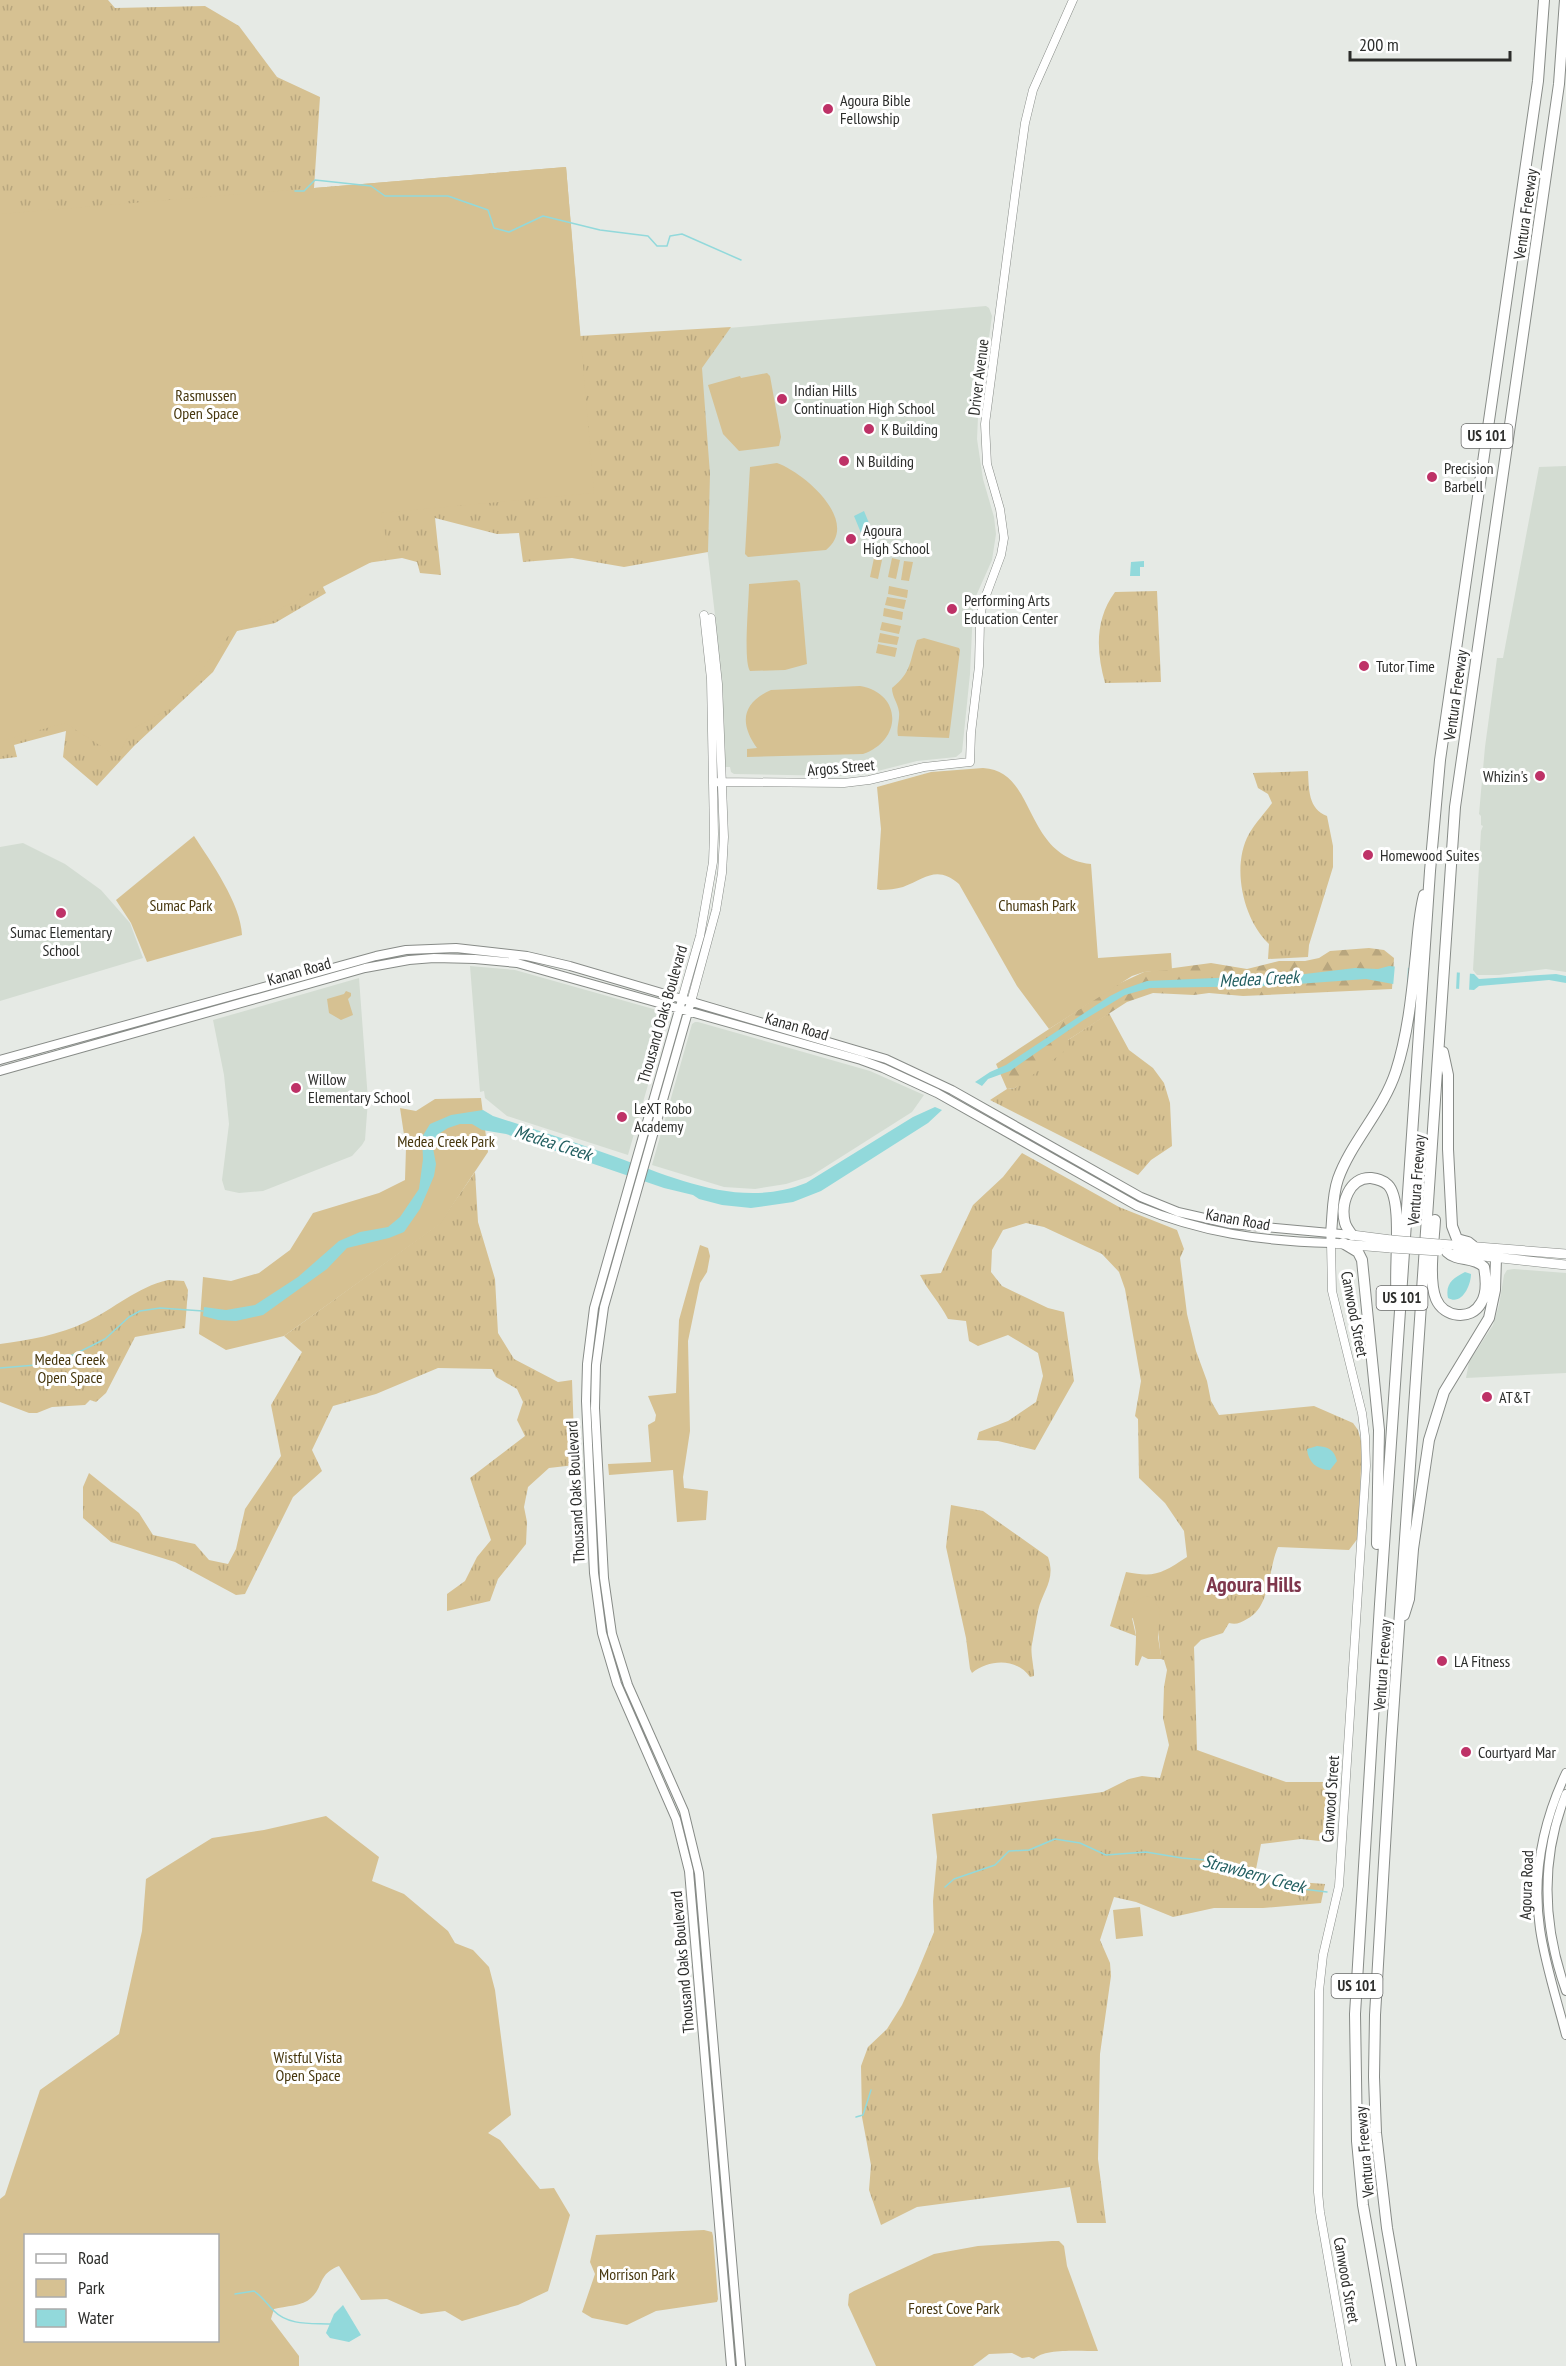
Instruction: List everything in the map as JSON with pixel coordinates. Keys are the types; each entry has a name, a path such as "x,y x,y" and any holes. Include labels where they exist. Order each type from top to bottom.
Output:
{"highway":[{"name":"Ventura Freeway","path":"1391,2366 1364,2205 1355,2082 1358,1957 1380,1604 1423,992 1420,957 1440,760 1538,81 1544,0"},
{"name":"Ventura Freeway","path":"1411,2366 1384,2207 1376,2133 1374,2077 1375,2004 1399,1632 1450,868 1462,748 1559,84 1565,0"},
{"path":"1331,1238 1338,1179 1378,1112 1397,1070 1411,991 1420,957"},
{"path":"1440,1038 1448,1075 1448,1149 1453,1230 1457,1239 1473,1246"},
{"path":"1436,1102 1439,1143 1433,1288 1435,1299 1444,1310 1451,1314 1467,1315 1480,1305 1484,1297 1484,1267 1476,1261 1453,1258 1441,1249"},
{"path":"1352,1235 1345,1224 1345,1200 1348,1191 1356,1182 1366,1178 1387,1183 1396,1199 1395,1282 1400,1318"},
{"path":"1343,1243 1362,1256 1378,1408 1380,1461 1376,1567 1380,1604"},
{"path":"1399,1632 1409,1599 1413,1549 1434,1421 1444,1392 1489,1318 1495,1290 1496,1253"}],"main road":[{"name":"Kanan Road","path":"0,1060 376,956 406,950 456,948 527,956 883,1068 937,1093 1137,1206 1165,1218 1206,1230 1269,1240 1352,1235 1391,1244"},
{"name":"Kanan Road","path":"0,1071 365,968 409,960 455,958 517,963 861,1051 918,1072 1141,1197 1178,1212 1231,1224 1331,1238 1343,1243 1391,1244 1496,1253 1566,1254"},
{"name":"Thousand Oaks Boulevard","path":"685,1005 639,1165 594,1308 587,1364 586,1419 596,1598 602,1633 612,1668 669,1798 686,1856 694,1924 731,2366"},
{"name":"Thousand Oaks Boulevard","path":"635,1178 604,1307 596,1365 595,1408 606,1598 612,1634 622,1668 684,1811 699,1873 741,2366"},
{"name":"Kanan Road","path":"1441,1249 1473,1246 1496,1253 1566,1265"},
{"name":"Agoura Road","path":"1566,1773 1547,1821 1538,1868 1539,1929 1566,2035"},
{"name":"Agoura Road","path":"1566,1794 1552,1838 1546,1888 1549,1928 1566,1991"},
{"path":"1552,1981 1562,1979"}],"street":[{"name":"Driver Avenue","path":"970,762 982,606 1001,555 1004,538 1000,509 987,464 985,424 1016,188 1025,123 1033,90 1073,0"},
{"name":"Thousand Oaks Boulevard","path":"708,617 718,684 724,817 722,873 710,935 685,1005 713,862 708,617"},
{"name":"Argos Street","path":"713,782 844,783 869,780 924,767 970,762"},
{"name":"Canwood Street","path":"1331,1238 1330,1268 1335,1305 1362,1413 1366,1450 1364,1519 1339,1886 1323,1955 1319,1991 1318,2192 1347,2366"}],"shaded area":[{"name":"Agoura High School","path":"986,306 992,316 977,439 983,479 994,517 996,534 992,560 976,596 973,609 970,674 962,752 956,757 917,761 866,774 841,776 734,774 730,767 722,767 716,624 702,504 700,366 728,328"},
{"path":"1566,466 1566,972 1546,969 1499,975 1477,975 1473,970 1483,826 1479,814 1497,658 1503,658 1539,467"},
{"name":"Sumac Elementary School","path":"23,843 65,864 101,890 130,923 143,958 0,1001 0,847"},
{"path":"470,966 515,970 664,1012 667,1018 628,1155 507,1116 485,1098 484,1091 480,1092"},
{"name":"Willow Elementary School","path":"359,978 368,1100 365,1140 362,1145 352,1156 263,1191 239,1193 225,1190 222,1180 229,1124 224,1075 213,1020"},
{"path":"695,1022 870,1071 924,1095 912,1112 811,1176 786,1184 755,1189 724,1187 652,1165 692,1024"},
{"path":"1507,1270 1566,1273 1566,1373 1466,1378 1469,1362 1493,1325 1504,1275"}],"green space":[{"name":"Rasmussen Open Space","path":"0,0 108,0 115,8 205,6 239,26 277,77 320,97 314,188 566,167 580,336 731,327 702,368 710,474 708,552 624,567 572,558 523,562 519,533 497,534 435,518 441,575 420,573 417,562 402,558 332,568 319,579 326,593 275,623 237,631 213,672 134,746 97,786 63,757 66,731 14,745 17,757 0,759"},
{"name":"Rasmussen Open Space","path":"566,167 594,493 381,513 389,553 229,635 172,707 131,730 118,757 65,723 0,741 0,214"},
{"path":"767,373 770,376 781,437 779,446 739,451 723,434 708,385 740,376 741,378"},
{"path":"777,463 789,468 814,488 833,513 837,526 835,539 826,550 748,557 745,554 750,467"},
{"path":"874,558 882,560 878,579 870,577"},
{"path":"892,558 900,560 896,579 888,577"},
{"path":"904,561 913,562 909,581 901,580"},
{"path":"797,580 800,583 807,664 785,670 750,671 747,656 749,584"},
{"path":"889,586 908,590 907,598 888,594"},
{"path":"1157,591 1161,682 1105,683 1100,659 1099,636 1108,602 1115,592"},
{"path":"887,597 906,600 904,609 885,605"},
{"path":"884,608 903,612 902,620 883,616"},
{"path":"882,622 901,626 899,634 880,630"},
{"path":"880,633 899,637 897,645 878,642"},
{"path":"924,638 960,650 949,738 898,736 899,712 892,688 907,672 917,640"},
{"path":"878,644 897,648 895,657 876,653"},
{"path":"860,686 874,690 890,707 891,728 876,747 863,754 747,757 747,749 757,748 748,730 746,714 749,707 761,695 771,690"},
{"name":"Chumash Park","path":"983,768 1001,773 1013,783 1041,831 1053,846 1069,858 1091,864 1098,958 1171,953 1172,970 1144,972 1132,976 1049,1029 1017,986 959,884 951,878 938,874 900,888 877,889 881,829 877,787 931,772"},
{"path":"1308,771 1309,791 1313,803 1316,809 1327,816 1333,846 1333,867 1309,945 1308,957 1268,959 1269,944 1252,921 1242,892 1241,861 1244,847 1254,826 1272,803 1268,794 1258,788 1253,773"},
{"name":"Sumac Park","path":"194,836 231,897 242,935 147,962 131,923 116,900"},
{"path":"1369,948 1384,950 1394,958 1392,989 1243,996 1209,993 1194,995 1153,993 1127,1002 1068,1040 1069,1048 1015,1088 1007,1089 996,1064 1116,985 1144,972 1211,963 1247,969 1279,961 1305,961 1319,958 1330,951"},
{"path":"346,991 351,993 348,999 353,1015 341,1020 329,1013 327,999 344,994"},
{"path":"1109,1013 1129,1050 1153,1068 1164,1083 1170,1103 1172,1146 1151,1160 1138,1175 990,1100 1007,1089 1015,1088 1068,1040"},
{"name":"Medea Creek Park","path":"481,1098 488,1152 440,1224 284,1336 226,1350 199,1334 203,1277 231,1281 259,1273 290,1250 313,1213 379,1193 405,1180 406,1148 400,1108 416,1111 435,1099"},
{"path":"1022,1153 1119,1207 1177,1230 1184,1249 1180,1258 1187,1314 1211,1401 1219,1415 1314,1406 1353,1423 1358,1430 1362,1445 1358,1538 1349,1550 1278,1547 1261,1606 1247,1619 1240,1623 1229,1623 1223,1633 1201,1640 1194,1647 1197,1750 1286,1782 1336,1782 1329,1842 1301,1839 1261,1844 1256,1869 1285,1881 1325,1884 1321,1903 1263,1908 1214,1908 1173,1917 1136,1902 1114,1897 1100,1940 1110,1963 1111,1976 1100,2054 1098,2159 1106,2223 1077,2223 1070,2187 917,2207 881,2225 869,2190 871,2165 862,2117 861,2066 868,2047 887,2029 902,2005 934,1932 933,1901 937,1857 932,1814 1103,1792 1129,1779 1142,1776 1160,1778 1169,1745 1163,1718 1167,1670 1164,1660 1161,1659 1158,1630 1132,1618 1136,1636 1110,1626 1126,1572 1158,1573 1187,1557 1184,1531 1165,1503 1139,1478 1138,1419 1135,1416 1141,1381 1125,1289 1119,1272 1102,1254 1044,1227 1026,1223 1003,1230 992,1250 991,1272 1002,1286 1048,1308 1064,1312 1074,1381 1035,1450 998,1441 977,1440 979,1432 1008,1421 1036,1402 1043,1376 1038,1353 1008,1335 978,1346 969,1341 966,1321 948,1319 920,1275 941,1273 973,1205 1003,1177"},
{"path":"475,1172 478,1222 495,1279 498,1333 514,1359 558,1382 572,1380 575,1465 549,1468 528,1487 524,1507 527,1522 526,1544 498,1579 490,1601 447,1611 447,1594 465,1581 477,1557 491,1540 470,1478 525,1436 517,1420 523,1402 517,1389 496,1377 492,1369 438,1368 376,1394 333,1406 312,1450 322,1471 293,1497 245,1594 236,1595 175,1562 111,1542 83,1518 83,1487 89,1473 139,1513 153,1535 195,1544 209,1560 228,1564 236,1549 245,1509 281,1456 271,1405 302,1352 284,1336 439,1224"},
{"path":"700,1245 708,1248 710,1256 707,1272 700,1283 688,1341 690,1431 683,1477 684,1488 708,1491 706,1520 677,1522 673,1470 609,1475 608,1464 651,1462 648,1425 655,1421 656,1415 648,1396 676,1393 679,1320"},
{"name":"Medea Creek Open Space","path":"168,1280 184,1281 188,1290 185,1328 135,1337 106,1393 96,1402 90,1400 85,1405 52,1407 37,1413 29,1413 0,1402 0,1344 22,1341 76,1327 136,1293"},
{"path":"951,1505 983,1511 1048,1557 1050,1579 1038,1611 1032,1647 1034,1676 1030,1677 1018,1666 1002,1663 986,1665 972,1673 970,1669 966,1638 946,1547"},
{"path":"1146,1596 1153,1598 1160,1609 1158,1637 1161,1659 1148,1659 1142,1656 1138,1666 1135,1665 1136,1636 1132,1608"},
{"name":"Wistful Vista Open Space","path":"326,1816 379,1857 372,1881 404,1894 448,1931 455,1943 473,1950 489,1967 495,1990 511,2115 488,2133 500,2140 540,2189 554,2188 570,2215 548,2291 518,2305 462,2321 445,2311 421,2314 387,2299 361,2300 339,2266 324,2276 315,2294 308,2301 274,2309 271,2319 299,2356 299,2366 0,2366 0,2199 5,2195 40,2090 119,2034 142,1931 146,1879 212,1838 264,1830"},
{"path":"1140,1907 1143,1936 1116,1939 1113,1910"},
{"name":"Morrison Park","path":"704,2230 712,2232 713,2236 717,2302 656,2311 627,2325 592,2318 582,2312 595,2274 590,2262 596,2235"},
{"name":"Forest Cove Park","path":"1059,2241 1064,2246 1067,2266 1098,2351 1046,2353 1034,2359 1022,2358 1012,2353 989,2354 973,2366 876,2366 848,2305 849,2294 934,2254 978,2246"}],"water":[{"path":"864,511 871,528 861,533 854,516"},
{"path":"1144,561 1144,567 1140,567 1140,576 1130,576 1131,562"},
{"path":"1389,966 1474,974 1479,979 1556,974 1566,976 1566,983 1549,980 1479,986 1474,990 1393,984 1366,979 1269,986 1150,988 1125,995 1082,1021 1010,1071 988,1079 982,1086 975,1082 1006,1065 1110,996 1147,981 1305,974 1355,968 1378,969"},
{"path":"935,1107 942,1110 928,1123 821,1191 793,1202 751,1208 722,1205 699,1199 693,1195 664,1188 506,1134 482,1130 472,1124 460,1124 437,1135 433,1148 436,1164 434,1176 420,1209 404,1232 347,1248 327,1269 263,1315 236,1321 203,1316 204,1307 226,1310 255,1305 298,1277 339,1241 360,1232 388,1227 400,1217 419,1189 423,1159 422,1137 430,1124 451,1115 483,1110 493,1116 686,1182 733,1192 757,1193 782,1190 806,1183 913,1117"},
{"path":"1465,1272 1471,1274 1465,1293 1458,1299 1448,1298 1449,1285"},
{"path":"1317,1446 1327,1448 1334,1454 1337,1461 1330,1470 1317,1467 1309,1458 1307,1449"},
{"path":"343,2305 361,2335 349,2342 330,2338 326,2333 334,2314"}],"pier":[{"path":"1395,964 1408,965 1407,988 1393,987"},
{"path":"1411,964 1457,969 1456,991 1408,988"},
{"path":"1460,970 1470,971 1469,992 1459,991"},
{"path":"1229,975 1241,975 1242,989 1230,989"}],"waterway":[{"path":"295,191 304,191 315,180 371,186 385,196 448,196 488,210 494,228 509,232 543,216 600,230 648,236 657,246 667,246 670,236 682,234 741,260"},
{"name":"Medea Creek","path":"0,1368 36,1365 73,1355 105,1339 129,1317 140,1311 160,1308 203,1311"},
{"name":"Strawberry Creek","path":"945,1887 954,1879 995,1865 1009,1851 1029,1850 1055,1839 1080,1843 1106,1855 1146,1852 1217,1861 1267,1880 1327,1892"},
{"path":"856,2117 863,2115 871,2090"},
{"path":"235,2294 254,2291 280,2316 301,2323 330,2324"}],"place":[{"name":"Agoura Bible Fellowship","path":"828,109"},
{"name":"Indian Hills Continuation High School","path":"782,399"},
{"name":"K Building","path":"869,429"},
{"name":"N Building","path":"844,461"},
{"name":"Precision Barbell","path":"1432,477"},
{"name":"Agoura High School","path":"851,539"},
{"name":"Performing Arts Education Center","path":"952,609"},
{"name":"Tutor Time","path":"1364,666"},
{"name":"Whizin's","path":"1540,776"},
{"name":"Homewood Suites","path":"1368,855"},
{"name":"Sumac Elementary School","path":"61,913"},
{"name":"Willow Elementary School","path":"296,1088"},
{"name":"LeXT Robo Academy","path":"622,1117"},
{"name":"AT&T","path":"1487,1397"},
{"name":"LA Fitness","path":"1442,1661"},
{"name":"Courtyard Mar","path":"1466,1752"}],"district":[{"name":"Agoura Hills","path":"1254,1584"}]}
